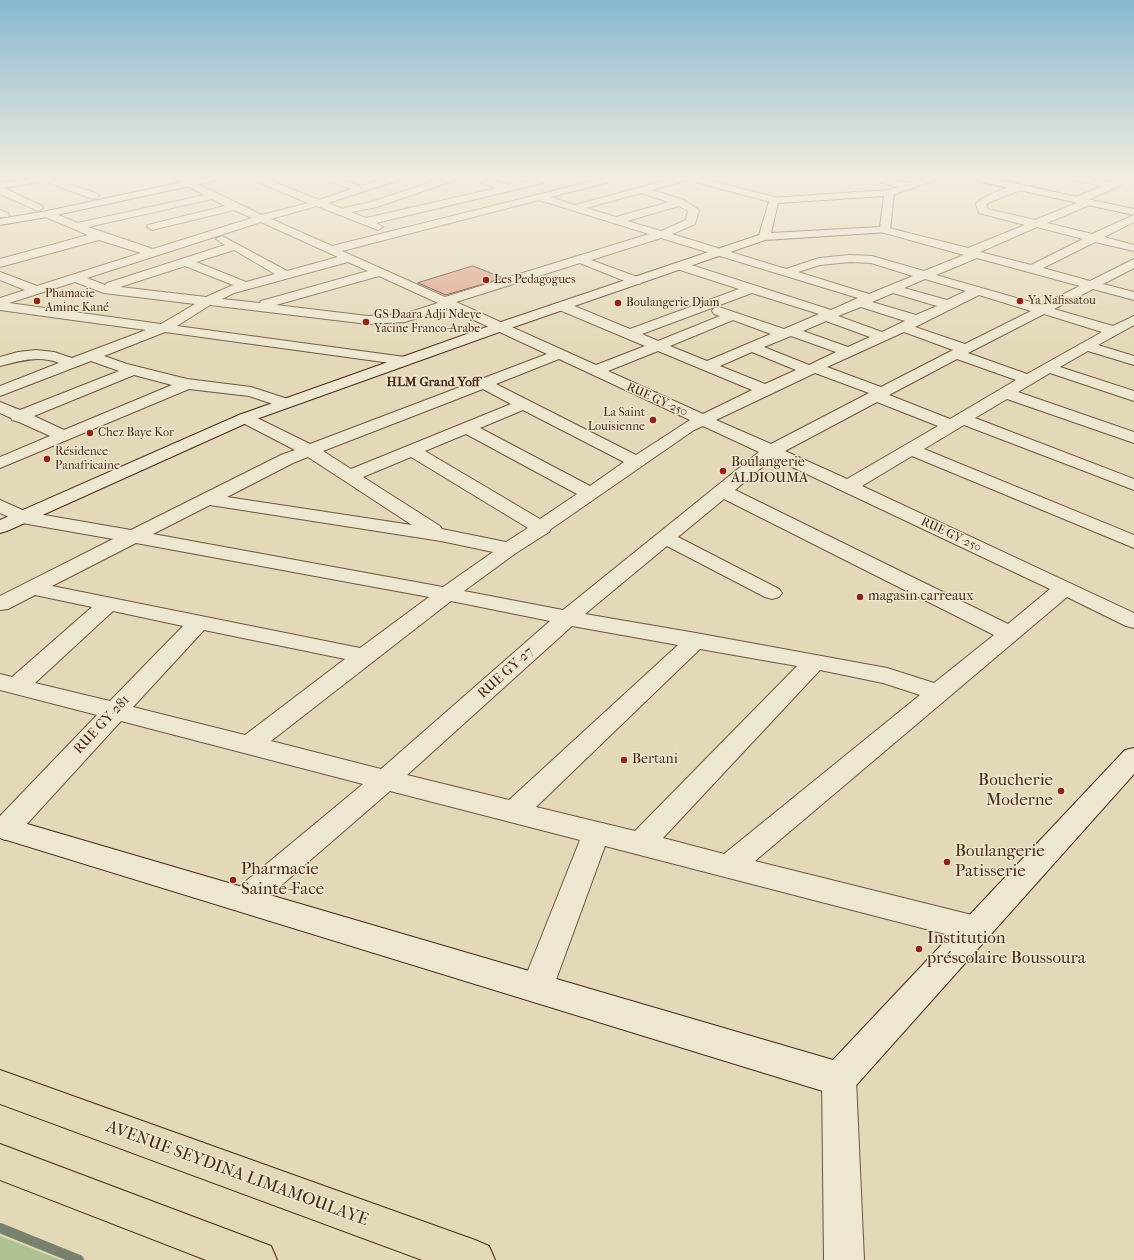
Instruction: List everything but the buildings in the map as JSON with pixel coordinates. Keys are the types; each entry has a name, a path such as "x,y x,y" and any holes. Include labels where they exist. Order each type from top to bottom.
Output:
{"highway":[{"name":"AVENUE SEYDINA LIMAMOULAYE","path":"0,1087 474,1260"},
{"path":"0,1162 257,1260"}],"street":[{"path":"0,264 96,237"},
{"path":"102,237 153,253"},
{"path":"180,237 192,241"},
{"path":"0,302 204,237"},
{"path":"217,237 286,275"},
{"name":"RUE GY-250","path":"303,237 848,486 1134,621"},
{"path":"331,250 383,237"},
{"path":"75,278 104,289 368,320 394,320 405,318 579,259 653,237"},
{"path":"671,237 829,285 917,320"},
{"path":"0,527 245,418 500,327 767,237"},
{"path":"911,237 1134,296"},
{"path":"707,366 925,275 1007,237"},
{"path":"1088,237 1134,248"},
{"path":"1032,269 1093,238"},
{"path":"104,289 235,246"},
{"path":"55,248 75,255"},
{"path":"0,390 164,328 224,292 349,258"},
{"path":"579,259 636,281"},
{"path":"788,272 818,261 855,259 872,260 1042,310 1127,326"},
{"path":"88,260 108,268"},
{"path":"185,262 243,286"},
{"path":"681,266 792,301 881,336"},
{"name":"RUE GY-27","path":"244,900 385,780 567,618 771,451 960,352 1132,266"},
{"path":"254,307 380,272"},
{"path":"0,276 36,290"},
{"path":"792,301 829,285"},
{"path":"630,334 750,289"},
{"path":"892,289 949,305"},
{"path":"249,745 364,656 509,549 542,528 688,427 977,291"},
{"path":"0,306 405,361"},
{"path":"562,306 765,390"},
{"path":"704,306 848,352"},
{"path":"594,371 732,316"},
{"path":"848,486 913,450 1028,379 1087,346 1127,326"},
{"path":"903,327 1028,379"},
{"path":"1087,346 1134,361"},
{"path":"752,348 957,423 1134,485"},
{"path":"0,604 287,459 559,354"},
{"path":"3,359 18,356 40,355 62,358 71,363"},
{"path":"90,356 116,366 187,384 251,392 285,403"},
{"path":"1049,368 1134,396"},
{"path":"18,416 133,370"},
{"path":"483,383 637,462"},
{"path":"0,463 187,384"},
{"path":"1006,393 1134,438"},
{"path":"350,476 524,404"},
{"path":"0,407 63,436"},
{"path":"245,418 309,450 441,534"},
{"path":"468,428 591,494"},
{"path":"913,450 1134,542"},
{"path":"413,451 542,528"},
{"path":"723,491 1010,634"},
{"path":"207,499 441,534 509,549"},
{"path":"0,506 22,517 887,676 938,693"},
{"path":"666,538 772,593"},
{"path":"33,588 364,656"},
{"path":"729,866 1064,588"},
{"path":"9,684 109,603"},
{"name":"RUE GY-281","path":"3,828 199,622"},
{"path":"514,812 696,640"},
{"path":"640,844 815,662"},
{"path":"9,684 976,929"},
{"path":"844,1260 839,1079 1134,757"},
{"path":"3,828 839,1079"},
{"path":"536,988 596,833"}],"green space":[{"path":"0,1236 61,1260 0,1260"}],"waterway":[{"path":"0,1228 79,1260"}],"place":[{"name":"Les Pedagogues","path":"486,280"},
{"name":"Phamacie Amine Kané","path":"37,301"},
{"name":"Ya Nafissatou","path":"1020,301"},
{"name":"Boulangerie Djam","path":"618,303"},
{"name":"GS Daara Adji Ndeye Yacine Franco-Arabe","path":"366,322"},
{"name":"La Saint Louisienne","path":"653,420"},
{"name":"Chez Baye Kor","path":"90,433"},
{"name":"Résidence Panafricaine","path":"47,459"},
{"name":"Boulangerie ALDIOUMA","path":"723,471"},
{"name":"magasin carreaux","path":"860,597"},
{"name":"Bertani","path":"624,760"},
{"name":"Boucherie Moderne","path":"1061,791"},
{"name":"Boulangerie Patisserie","path":"947,862"},
{"name":"Pharmacie Sainte-Face","path":"233,880"},
{"name":"Institution préscolaire Boussoura","path":"919,949"}],"district":[{"name":"HLM Grand Yoff","path":"433,383"}]}
